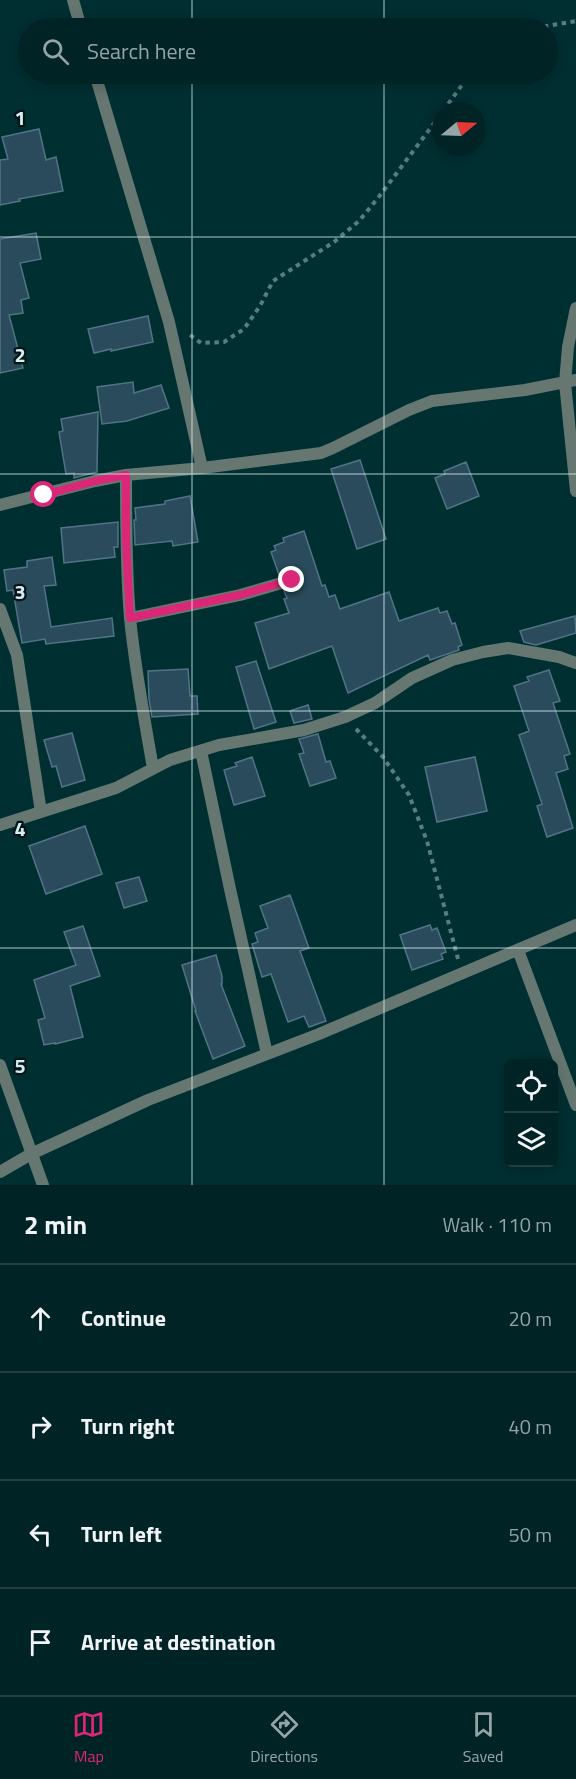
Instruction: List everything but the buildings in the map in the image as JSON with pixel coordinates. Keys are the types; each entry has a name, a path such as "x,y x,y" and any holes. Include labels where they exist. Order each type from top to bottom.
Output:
{"street":[{"path":"73,0 78,18"},
{"path":"98,84 169,322 202,468"},
{"path":"576,308 568,347 576,491"},
{"path":"0,505 126,475 321,453 432,401 571,382"},
{"path":"126,475 126,540 130,618 153,768"},
{"path":"130,618 240,595 292,580"},
{"path":"0,609 17,655 41,812"},
{"path":"0,825 116,788 170,760 219,745 304,730 345,717 375,703 412,678 453,660 508,648 559,657 576,663"},
{"path":"201,751 267,1054"},
{"path":"0,1172 31,1154 148,1100 319,1034 576,925"},
{"path":"518,950 576,1105"},
{"path":"0,1065 43,1185"}],"path":[{"path":"558,24 576,21"},
{"path":"449,102 463,84"},
{"path":"169,322 201,343 224,342 244,329 260,306 273,281 334,242 359,221 432,125"},
{"path":"345,717 383,757 409,795 427,841 462,973"}],"route":[{"path":"44,495 126,475 126,540 130,618 240,595 292,580"}]}
